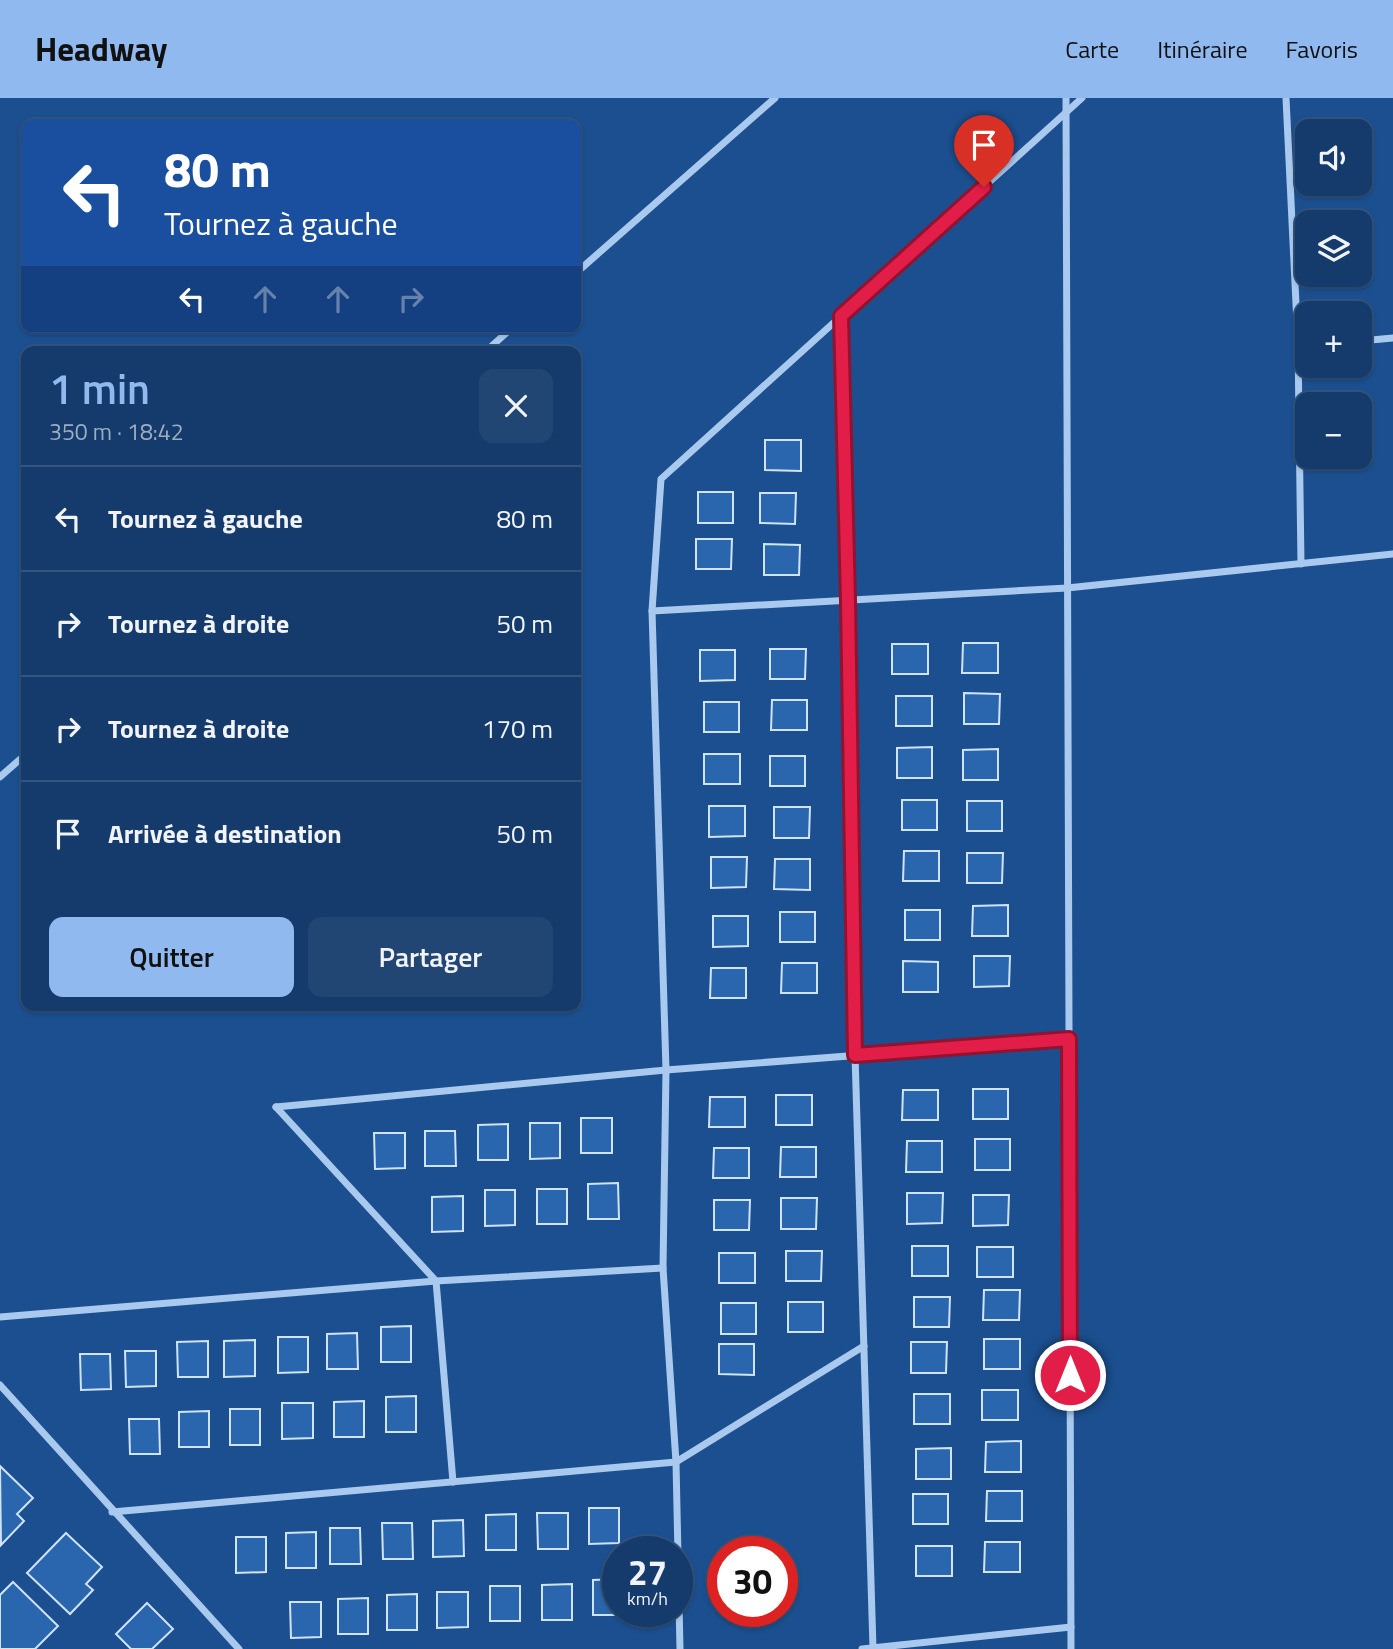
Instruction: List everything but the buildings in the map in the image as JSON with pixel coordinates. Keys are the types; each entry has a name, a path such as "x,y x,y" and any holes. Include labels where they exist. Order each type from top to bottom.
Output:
{"street":[{"path":"581,269 775,98"},
{"path":"1066,98 1071,1649"},
{"path":"680,1649 676,1462 663,1268 666,1070 652,611 661,479 1082,98"},
{"path":"1286,98 1296,301"},
{"path":"841,316 855,1055 873,1648"},
{"path":"492,346 506,333"},
{"path":"1372,340 1393,338"},
{"path":"1298,378 1301,564"},
{"path":"652,611 1067,588 1393,554"},
{"path":"0,777 21,758"},
{"path":"453,1482 436,1281 276,1107 666,1070 1069,1039"},
{"path":"0,1317 436,1281 663,1268"},
{"path":"113,1511 676,1462 864,1346"},
{"path":"0,1385 239,1649"},
{"path":"862,1649 1071,1626"}],"route":[{"path":"984,187 841,316 855,1055 1069,1039 1070,1375"}]}
